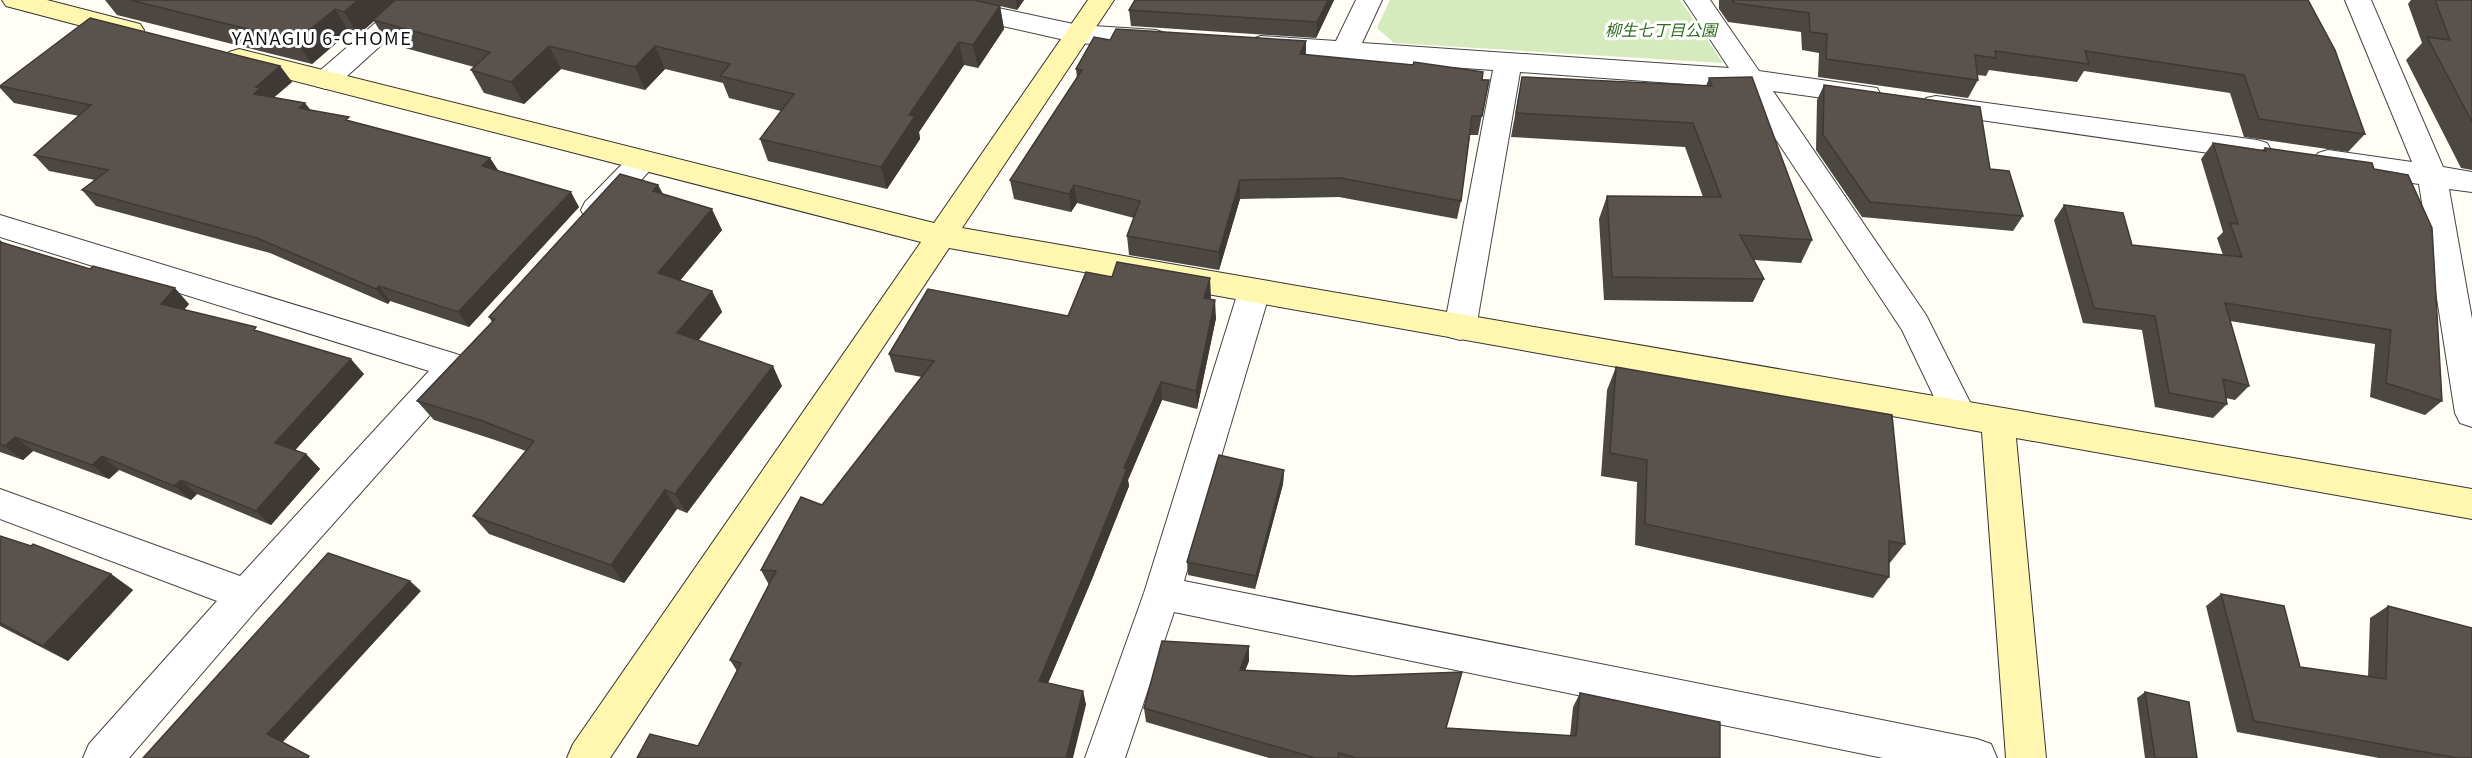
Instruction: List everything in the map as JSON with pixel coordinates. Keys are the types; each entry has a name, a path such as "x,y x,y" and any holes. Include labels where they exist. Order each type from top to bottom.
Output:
{"street":[{"path":"15,0 155,36"},
{"path":"326,80 418,0"},
{"path":"923,0 1078,34 1182,40"},
{"path":"587,758 1101,0"},
{"path":"1345,50 1369,0"},
{"path":"1697,0 1915,324 1959,414"},
{"path":"2358,0 2432,176 2472,413"},
{"path":"71,42 98,21"},
{"path":"1240,44 1750,79 2472,182"},
{"path":"212,51 942,236 2472,504"},
{"path":"1460,328 1508,63"},
{"path":"579,229 642,160"},
{"path":"0,226 453,366"},
{"path":"1106,758 1162,593 1254,292"},
{"path":"103,758 246,595 476,341"},
{"path":"1998,421 2026,758"},
{"path":"0,504 246,595"},
{"path":"1162,593 1977,758"}],"green space":[{"name":"柳生七丁目公園","path":"1390,0 1680,0 1723,63 1394,43 1377,28"}],"building":[{"path":"130,0 358,0 344,12 335,9 296,41"},
{"path":"395,0 974,0 1000,6 973,45 959,42 909,115 915,116 881,167 760,139 794,94 720,76 730,64 655,46 635,67 549,46 511,82 471,70 490,52 373,20"},
{"path":"1135,0 1328,0 1317,22 1129,10"},
{"path":"1732,0 2308,0 2335,50 2365,134 2259,119 2244,75 2085,51 2089,64 1995,51 1996,58 1975,55 1978,80 1826,59 1827,34 1810,32 1809,13 1734,3"},
{"path":"2435,0 2472,0 2472,122 2427,37 2450,40"},
{"path":"90,18 280,66 256,87 260,88 254,94 305,103 299,108 349,117 346,120 490,158 482,166 571,192 458,312 379,286 376,289 257,238 82,190 108,170 34,155 91,105 0,86"},
{"path":"1116,29 1306,41 1300,54 1413,65 1414,62 1483,72 1482,80 1489,80 1482,116 1472,116 1461,201 1341,178 1240,180 1219,252 1127,236 1140,201 1074,185 1069,194 1010,180 1082,70 1076,69 1094,37 1110,40"},
{"path":"1522,77 1712,86 1709,78 1752,77 1812,240 1740,235 1764,279 1612,277 1607,196 1721,197 1693,123 1516,113"},
{"path":"1824,85 1980,107 1990,169 2009,171 2023,216 1870,202 1823,135"},
{"path":"2213,143 2372,163 2374,169 2408,175 2432,228 2442,401 2386,383 2391,330 2225,303 2249,386 2223,379 2227,404 2169,393 2155,316 2094,308 2064,205 2123,213 2132,245 2242,257 2230,223 2238,224"},
{"path":"620,174 658,185 653,191 712,209 658,273 712,291 677,333 773,366 675,494 665,490 611,565 473,516 534,441 480,420 417,401 495,319 489,317"},
{"path":"0,242 90,269 93,266 175,288 161,304 256,327 254,330 351,359 275,443 306,454 256,511 181,480 174,486 102,456 92,465 15,437 5,446 0,444"},
{"path":"1117,262 1210,278 1204,298 1215,300 1196,391 1161,382 1039,681 1083,691 1066,758 637,758 650,734 698,746 741,663 730,660 776,571 761,570 801,497 822,505 934,361 889,354 928,289 1068,316 1086,272 1112,277"},
{"path":"1616,367 1892,415 1905,544 1889,541 1889,577 1645,524 1647,460 1610,453"},
{"path":"1219,455 1284,470 1256,576 1187,562"},
{"path":"0,536 31,546 33,544 111,574 43,646 0,623"},
{"path":"328,553 410,581 267,734 309,756 308,758 143,758"},
{"path":"2221,594 2284,606 2300,667 2386,679 2388,606 2472,628 2472,758 2457,758 2254,721"},
{"path":"1162,641 1249,646 1240,670 1353,676 1462,672 1446,728 1576,736 1580,693 1720,722 1720,758 1357,758 1339,753 1338,758 1315,758 1144,708"},
{"path":"2145,692 2189,702 2197,758 2155,758"}],"district":[{"name":"YANAGIU 6-CHOME","path":"322,39"}]}
